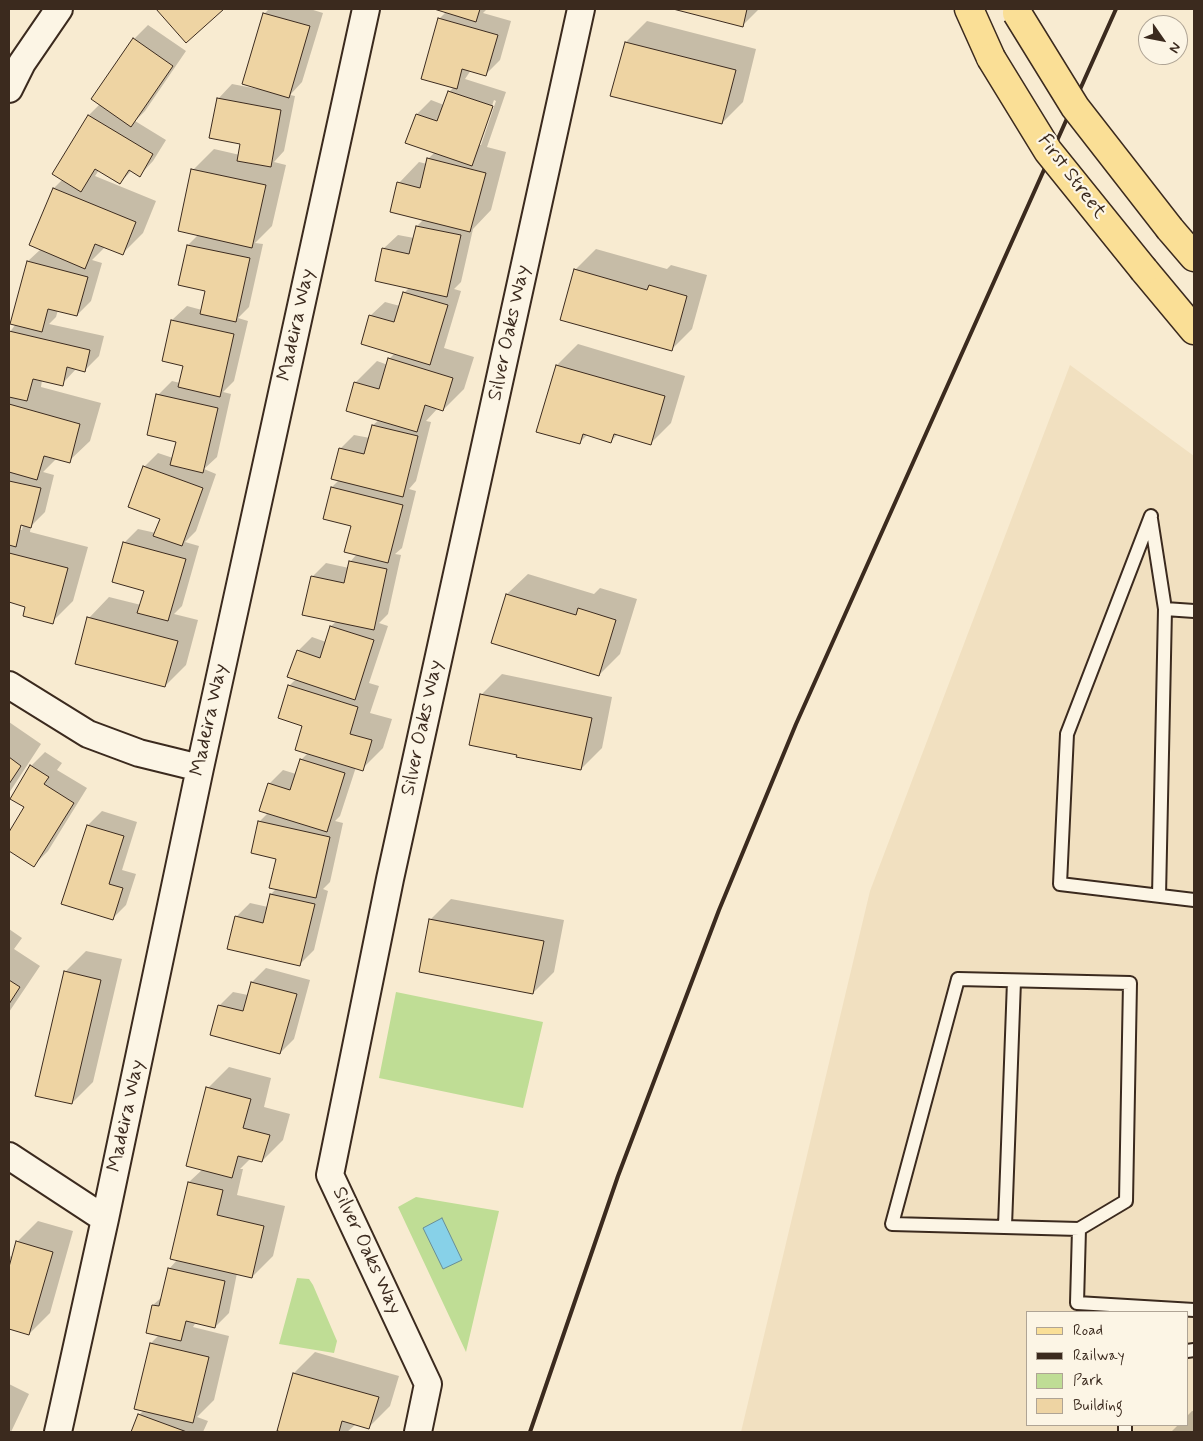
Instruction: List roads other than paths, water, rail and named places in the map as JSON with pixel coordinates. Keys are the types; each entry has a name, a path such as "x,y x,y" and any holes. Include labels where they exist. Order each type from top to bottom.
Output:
{"main road":[{"name":"First Street","path":"969,9 991,58 1048,151 1194,330"},
{"path":"1016,11 1075,107 1194,257"}],"street":[{"path":"9,89 22,63 59,9"},
{"name":"Madeira Way","path":"58,1432 200,768 366,9"},
{"name":"Silver Oaks Way","path":"418,1432 428,1384 330,1175 390,880 580,9"},
{"path":"9,685 88,734 139,752 200,768"},
{"path":"9,1156 105,1219"}],"lane":[{"path":"1159,896 1165,609 1151,516 1067,734 1060,884 1159,896 1194,900"},
{"path":"1165,609 1194,611"},
{"path":"958,980 1130,983 1126,1202 1079,1229 1005,1226 892,1224 958,980"},
{"path":"1005,1226 1014,981"},
{"path":"1079,1229 1077,1303 1194,1310"}],"water":[{"path":"442,1218 462,1260 443,1269 423,1228"}],"railway":[{"path":"530,1432 618,1176 719,910 796,724 1116,9"}]}
